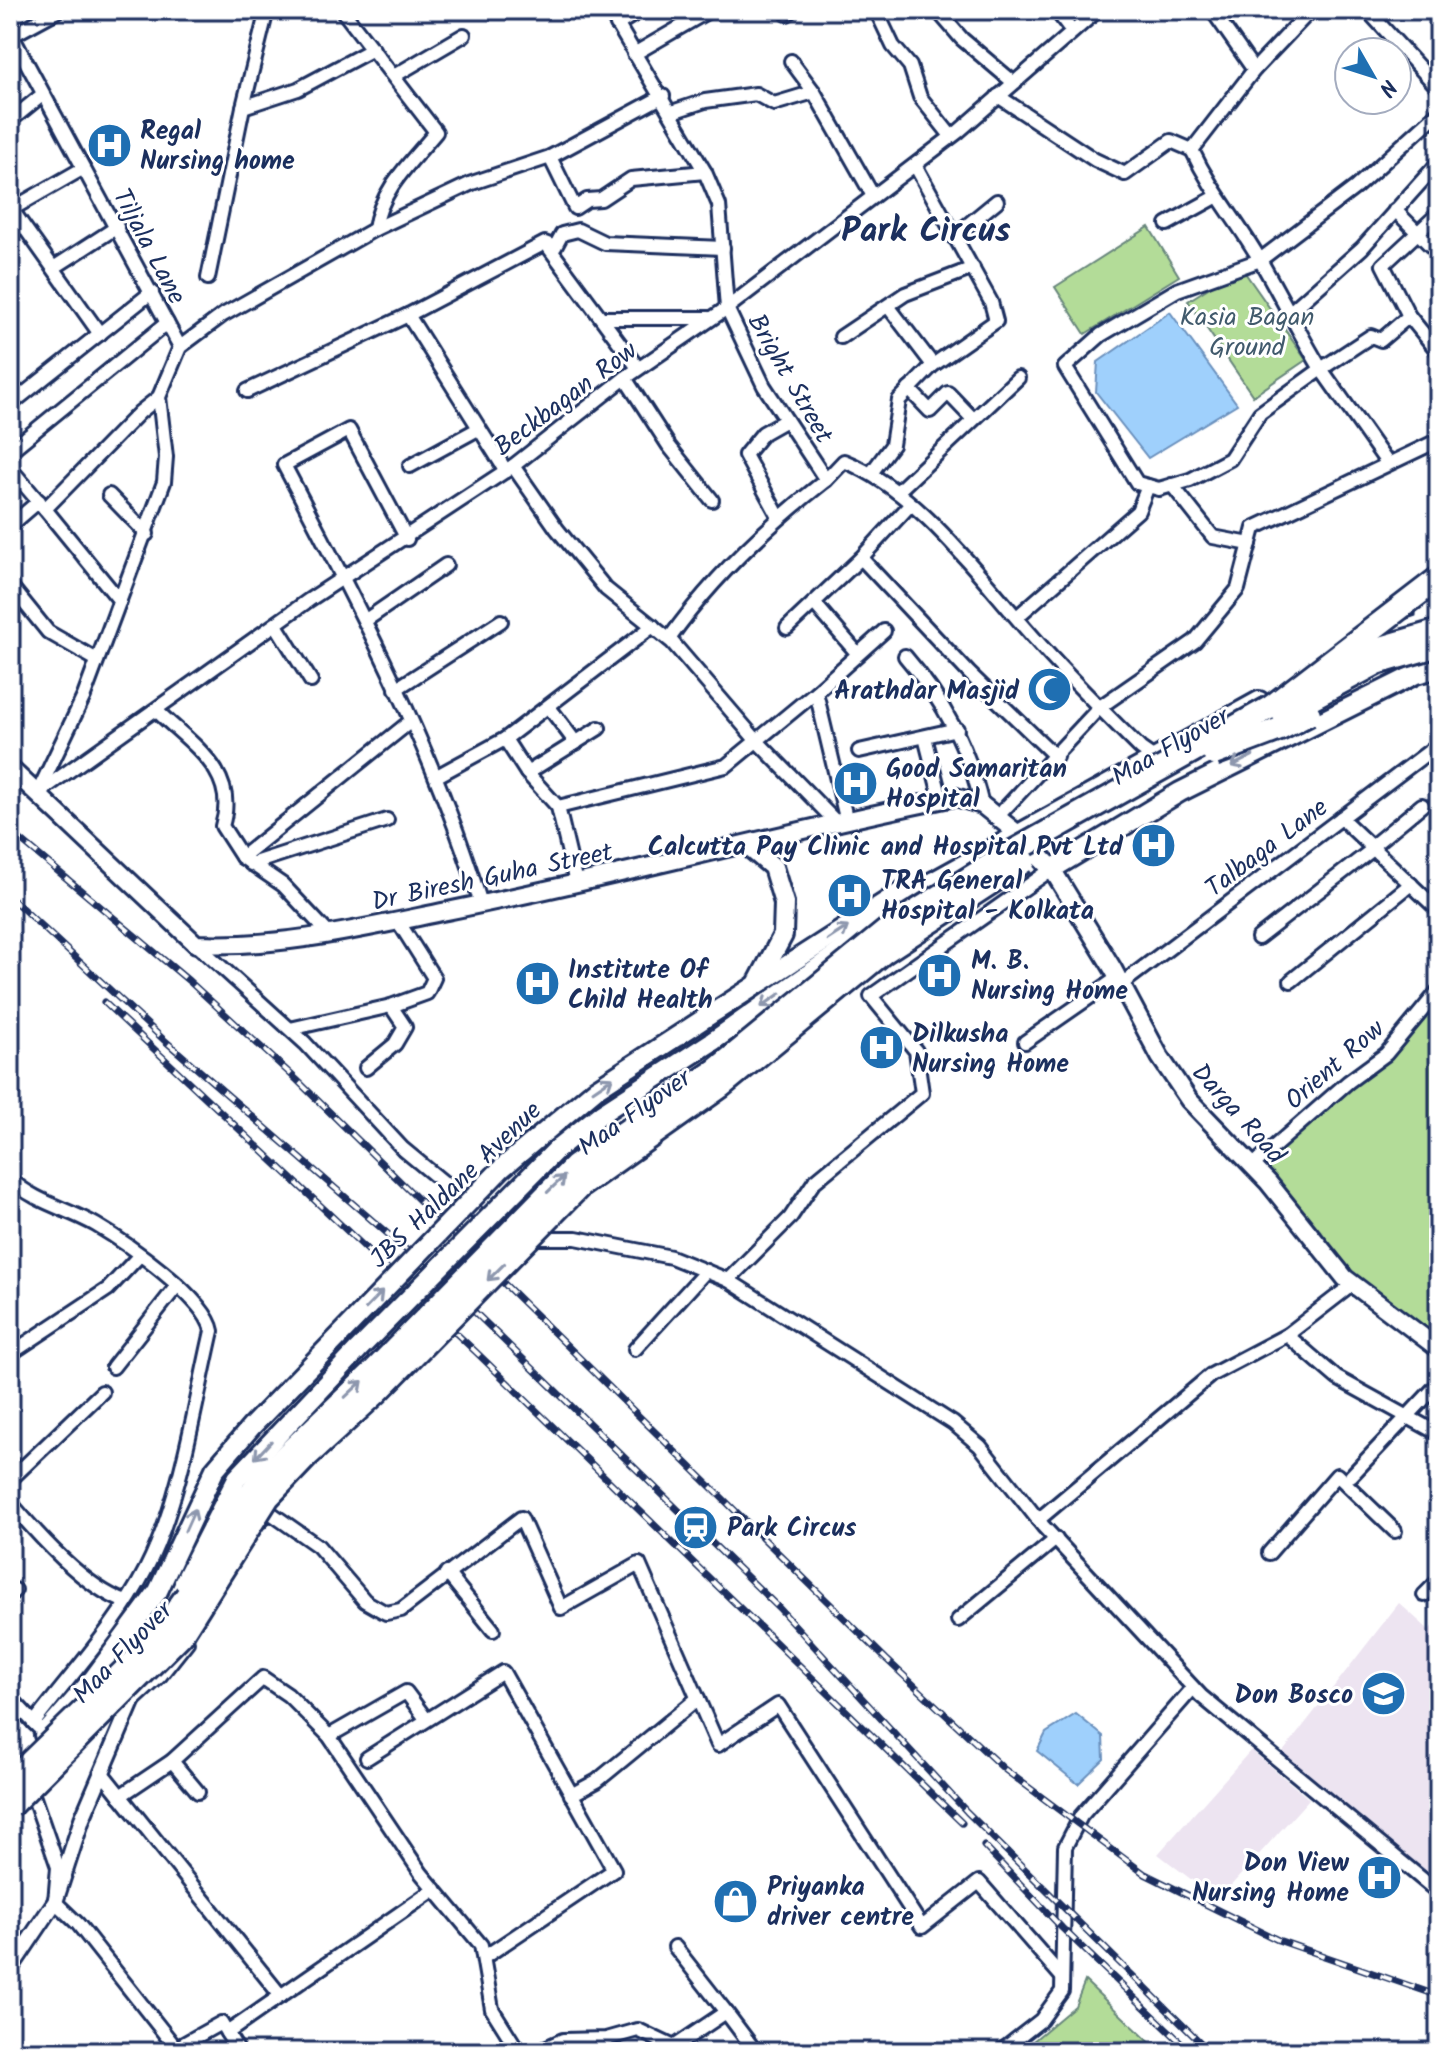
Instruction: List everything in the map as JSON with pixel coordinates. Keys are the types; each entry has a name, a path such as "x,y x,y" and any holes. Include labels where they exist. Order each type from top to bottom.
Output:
{"highway":[{"path":"1295,690 1439,580"},
{"name":"Maa Flyover","path":"10,1782 154,1642 260,1480 373,1372 575,1166 716,1070 891,927 1000,859 1178,762 1295,690 1434,623"},
{"name":"Maa Flyover","path":"10,1806 181,1635 268,1497 377,1392 580,1186 721,1086 884,952 1023,862 1377,663 1439,645"},
{"path":"1214,754 1280,729 1409,662 1437,665"}],"main road":[{"path":"1437,665 1429,592 1439,580"},
{"name":"JBS Haldane Avenue","path":"162,1624 237,1478 358,1350 557,1149 602,1113 713,1041 908,904 923,887 1360,648 1434,623"},
{"name":"Maa Flyover","path":"1052,869 1180,792 1437,665"},
{"path":"10,768 196,944"},
{"name":"Dr Biresh Guha Street","path":"196,944 242,946 398,921 941,799 967,798 998,816 1018,834"},
{"path":"1018,834 1052,869"},
{"path":"747,845 773,867 784,903 783,935 754,987"},
{"name":"Darga Road","path":"1052,869 1189,1100 1252,1166 1353,1284 1439,1349"},
{"name":"JBS Haldane Avenue","path":"10,1770 39,1728 93,1679 158,1591 215,1469 252,1426 502,1168 596,1089 904,890 923,887"},
{"path":"10,1820 67,1757 162,1624"}],"street":[{"path":"11,34 59,10"},
{"path":"208,278 243,107 267,10"},
{"path":"342,10 436,132 389,190 377,213 375,229"},
{"name":"Bright Street","path":"609,10 663,96 705,172 719,205 727,308 764,386 826,480 844,461 872,472"},
{"path":"617,25 641,10"},
{"path":"634,54 710,10"},
{"path":"785,10 787,14 793,10"},
{"path":"876,10 893,46 910,66 920,97 951,136"},
{"path":"937,10 962,39 1013,82"},
{"path":"1056,10 1071,30"},
{"name":"Beckbagan Row","path":"38,793 343,578 407,539 509,468 638,368 727,308 915,165 1098,10"},
{"path":"1212,10 1254,70"},
{"path":"1192,150 1254,70 1311,10"},
{"path":"1367,10 1439,89"},
{"name":"Tiljala Lane","path":"11,34 180,347"},
{"path":"394,76 464,35"},
{"path":"243,107 298,89 373,49"},
{"path":"791,61 814,92 873,196"},
{"path":"672,112 705,101 756,94 774,104 814,92"},
{"path":"10,121 42,95"},
{"path":"10,526 42,505 159,397 180,347 223,315 375,229 472,183 550,157 663,96"},
{"path":"998,96 1095,160 1125,174 1171,141 1192,150 1216,197 1260,260 1287,315 1388,464"},
{"path":"1409,316 1381,340 1371,336 1260,413 1230,459 1190,480 1159,489 1137,483 1126,469 1065,367 1101,335 1177,290 1260,260 1356,187 1439,112"},
{"path":"550,157 575,208 587,200 601,199 631,179 705,172"},
{"path":"1287,315 1362,248 1439,162"},
{"path":"915,165 973,268 996,313 996,321 933,365 899,400 892,445 872,472 911,504 1100,707 1154,758"},
{"path":"82,169 11,208 100,334"},
{"path":"1167,224 1216,197"},
{"path":"953,237 997,201"},
{"path":"1395,210 1439,254"},
{"path":"1439,213 1383,265 1409,316 1439,353"},
{"path":"55,267 117,227"},
{"path":"247,391 408,315 545,243 555,247 562,234 578,230 605,243 723,248"},
{"path":"545,243 638,368"},
{"path":"841,337 905,294 973,268"},
{"path":"10,405 152,292"},
{"path":"888,306 933,365"},
{"path":"408,315 478,429 606,589 669,639 756,740 843,823"},
{"path":"602,318 709,318"},
{"path":"10,451 167,323"},
{"path":"625,378 669,446 712,500"},
{"path":"897,492 972,418 1018,378"},
{"path":"909,389 930,411 948,393 972,418"},
{"path":"38,793 84,696 164,482 166,457 159,397"},
{"path":"779,517 745,455 763,433 786,420"},
{"path":"410,466 478,429"},
{"path":"407,539 349,430 284,465 366,620 437,776 481,904"},
{"path":"998,816 1100,707 1195,641 1238,589 1254,528 1434,442 1439,454"},
{"path":"10,468 120,601"},
{"path":"669,639 701,593 779,517 826,480"},
{"path":"1172,485 1213,537 1250,544"},
{"path":"1017,617 1138,511 1148,486"},
{"path":"109,495 147,534"},
{"path":"787,628 861,558 911,504"},
{"path":"861,558 969,673 1056,757"},
{"path":"366,620 446,565"},
{"path":"10,585 48,632 97,660"},
{"path":"814,603 858,654"},
{"path":"396,689 501,621"},
{"path":"276,625 311,681"},
{"path":"437,776 505,739 653,626"},
{"path":"558,807 726,766 884,631"},
{"path":"905,656 957,729 972,765 982,805"},
{"path":"816,692 843,823"},
{"path":"549,707 576,743"},
{"path":"157,711 219,773 228,807 222,826 246,860 283,885 329,934"},
{"path":"246,860 411,721"},
{"path":"527,773 599,728"},
{"path":"859,751 957,729"},
{"path":"925,737 941,799"},
{"path":"505,739 527,773 558,807 576,883"},
{"name":"Talbaga Lane","path":"1025,1042 1118,982 1439,744"},
{"path":"1258,938 1422,805"},
{"path":"1341,818 1439,911"},
{"path":"246,860 387,820"},
{"path":"728,1280 790,1218 814,1182 922,1093 916,1051 871,996 1052,869"},
{"path":"1291,981 1411,884"},
{"path":"290,1029 391,1006 427,993 434,978 398,921"},
{"path":"196,944 290,1029 403,1149 460,1196 499,1236 576,1238 671,1257 728,1280 953,1423 980,1446 1038,1520 1193,1688 1439,1893"},
{"name":"Orient Row","path":"1252,1166 1348,1082 1386,1054 1439,990"},
{"path":"366,1068 402,1035 405,1027 391,1006"},
{"path":"10,1199 15,1184 46,1205 95,1225 176,1287 204,1314 212,1331 170,1501 147,1567 39,1728"},
{"path":"10,1354 108,1289 139,1256"},
{"path":"635,1349 706,1271"},
{"path":"1038,1520 1211,1375 1287,1335 1353,1284"},
{"path":"113,1367 176,1287"},
{"path":"1287,1335 1337,1378 1439,1434"},
{"path":"1351,1476 1439,1383"},
{"path":"10,1480 102,1392"},
{"path":"1269,1553 1337,1475 1395,1531"},
{"path":"10,1502 64,1558 115,1599 126,1602"},
{"path":"133,1701 160,1676 191,1638 268,1511 318,1546 365,1601 386,1613 401,1610 521,1518 561,1608 639,1564 718,1745 778,1705 922,1927 979,1882 1062,1977"},
{"path":"958,1620 1056,1539"},
{"path":"447,1573 493,1630"},
{"path":"1424,1595 1439,1580"},
{"path":"10,1969 55,1902 102,1773 162,1624"},
{"path":"367,1758 503,1672 614,1870 486,1956"},
{"path":"120,1796 172,1761 263,1678 288,1695 329,1736 375,1808 481,1945 486,1956 492,2009 519,2052"},
{"path":"1000,2052 1055,2006 1062,1991 1065,1847 1081,1816 1193,1688"},
{"path":"329,1736 406,1692 426,1719"},
{"path":"10,1697 67,1757"},
{"path":"571,1795 597,1781 698,1698"},
{"path":"172,1761 198,1792"},
{"path":"10,1770 33,1795 58,1867 55,1902"},
{"path":"102,1773 281,1996"},
{"path":"227,2033 435,1889"},
{"path":"55,1902 78,1924 176,2048 221,2023 239,2052"},
{"path":"675,1947 756,2052"},
{"path":"536,2052 563,2040 606,2039 638,2030 674,2047 726,2012"}],"shaded area":[{"name":"Regal Nursing home","path":"116,131 124,148 100,160 94,143"},
{"name":"Don Bosco","path":"1399,1603 1429,1630 1439,1618 1439,1868 1428,1880 1279,1757"},
{"path":"1251,1750 1309,1799 1218,1900 1158,1854"}],"green space":[{"path":"1149,227 1179,276 1085,334 1055,287"},
{"name":"Kasia Bagan Ground","path":"1241,267 1306,360 1253,396 1188,301"},
{"path":"1439,1003 1439,1347 1350,1273 1263,1164 1348,1089 1390,1061"},
{"path":"1085,1981 1160,2052 1020,2052 1075,2006"}],"water":[{"path":"1170,312 1237,404 1148,458 1096,392 1098,362"},
{"path":"1076,1714 1103,1736 1104,1759 1078,1784 1037,1751 1046,1733"}],"railway":[{"path":"10,831 189,981 297,1080 886,1659 1004,1769 1145,1874 1278,1940 1439,1996"},
{"path":"10,897 163,1039 448,1286 779,1608 967,1812 1210,2052"},
{"path":"104,1002 476,1352 962,1823"},
{"path":"984,1846 1062,1928 1191,2052"}],"place":[{"name":"Regal Nursing home","path":"109,145"},
{"name":"Arathdar Masjid","path":"1050,690"},
{"name":"Good Samaritan Hospital","path":"855,783"},
{"name":"Calcutta Pay Clinic and Hospital Pvt Ltd","path":"1154,846"},
{"name":"TRA General Hospital - Kolkata","path":"850,895"},
{"name":"M. B. Nursing Home","path":"940,975"},
{"name":"Institute Of Child Health","path":"537,984"},
{"name":"Dilkusha Nursing Home","path":"881,1048"},
{"name":"Park Circus","path":"696,1527"},
{"name":"Don Bosco","path":"1384,1694"},
{"name":"Don View Nursing Home","path":"1380,1877"},
{"name":"Priyanka driver centre","path":"736,1901"}],"district":[{"name":"Park Circus","path":"926,229"}]}
